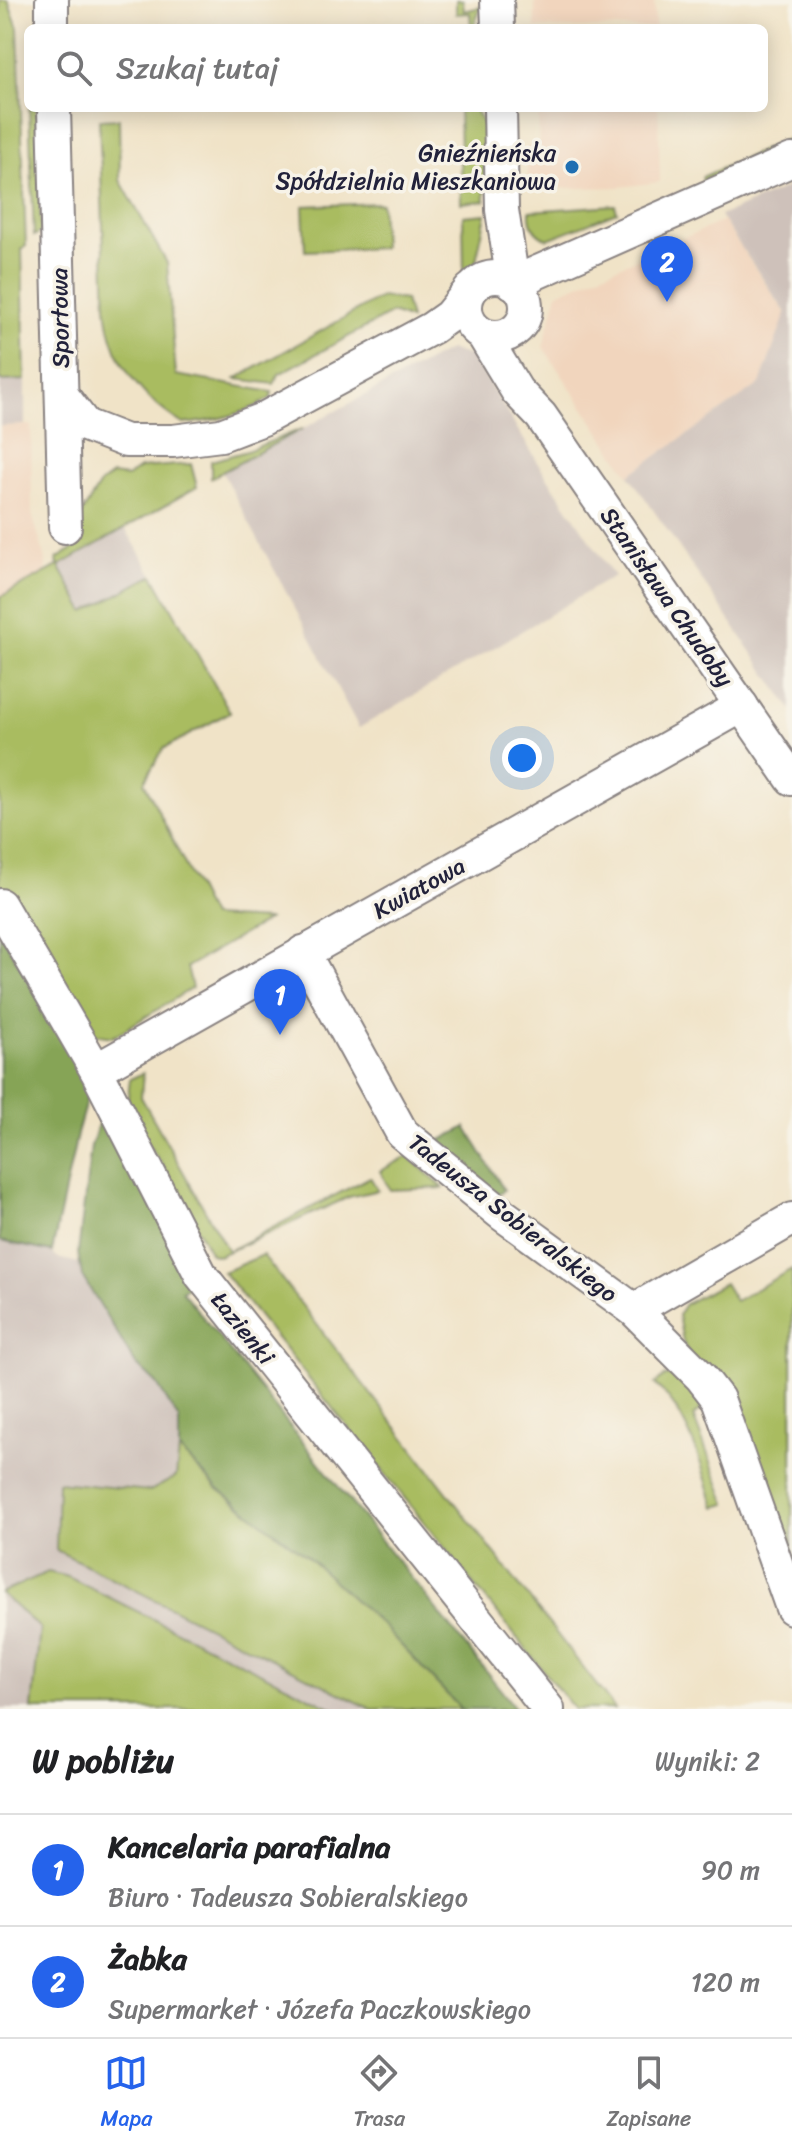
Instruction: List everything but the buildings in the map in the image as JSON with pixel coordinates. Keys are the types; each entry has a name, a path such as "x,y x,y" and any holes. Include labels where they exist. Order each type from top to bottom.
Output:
{"street":[{"path":"52,0 52,24"},
{"path":"497,0 498,24"},
{"name":"Sportowa","path":"54,112 65,527"},
{"path":"62,395 85,425 126,441 173,441 221,435 263,419 433,328 449,316 474,286 490,260 502,210 500,112"},
{"path":"433,328 451,324 504,337 520,305 539,281 561,261 792,160"},
{"path":"502,210 512,239 523,250 546,261 561,261"},
{"name":"Stanisława Chudoby","path":"502,210 520,305 520,338 527,377 541,416"},
{"path":"479,332 465,310 474,286 495,277 520,305"},
{"name":"Stanisława Chudoby","path":"479,332 517,391 541,416 792,779"},
{"name":"Kwiatowa","path":"96,1070 742,706"},
{"name":"Łazienki","path":"0,905 96,1070 201,1275 548,1709"},
{"name":"Tadeusza Sobieralskiego","path":"303,952 402,1133 503,1215 634,1310 701,1377 718,1399 792,1608"},
{"name":"Tadeusza Sobieralskiego","path":"634,1310 792,1219"}],"shaded area":[{"path":"535,0 654,0 655,24 535,24"},
{"name":"Gnieźnieńska Spółdzielnia Mieszkaniowa","path":"538,112 658,112 660,182 619,187 528,189 527,147 539,147"},
{"path":"792,185 792,710 629,475 760,384 786,313 720,216"},
{"path":"723,221 786,314 760,384 629,475 543,347 558,293"},
{"path":"449,350 472,356 547,477 614,576 359,728 222,472"},
{"path":"25,380 25,425 0,426 0,381"},
{"path":"31,425 32,514 46,561 45,573 0,597 0,426"},
{"path":"125,528 153,575 85,612 59,565"},
{"path":"0,1241 52,1252 57,1258 79,1263 122,1262 502,1709 236,1709 41,1628 32,1709 0,1709"}],"green space":[{"path":"0,0 8,0 18,28 26,246 22,249 25,380 0,381"},
{"path":"456,0 463,0 464,11 481,7 475,24 471,24 470,13 456,14"},
{"path":"29,112 36,112 41,232 34,236"},
{"path":"459,112 476,112 483,124 485,201 461,203"},
{"path":"119,119 120,180 167,263 176,375 272,392 271,398 250,409 183,424 140,389 121,359 106,306 99,120"},
{"path":"792,137 792,144 704,184 702,177"},
{"path":"381,203 383,248 305,251 303,206"},
{"path":"615,205 617,212 548,239 536,232 531,221 530,211"},
{"path":"486,214 476,261 464,277 463,216"},
{"path":"381,297 405,300 410,320 392,313 279,374 274,384 236,379"},
{"path":"302,429 211,478 211,461 247,451"},
{"path":"191,464 197,487 59,566 85,612 153,575 230,712 163,749 144,782 211,917 268,920 187,967 192,988 113,1037 86,1033 0,890 0,597 58,566 57,559 80,544 80,517 100,484 112,475 127,477 140,468"},
{"path":"0,933 91,1084 52,1252 0,1241"},
{"path":"143,1073 141,1097 228,1251 370,1177 378,1190 349,1197 218,1256 211,1254 162,1164 126,1115 130,1079"},
{"path":"105,1105 195,1281 182,1291 516,1709 461,1709 384,1627 308,1557 217,1488 179,1449 179,1420 157,1384 135,1363 82,1276 78,1253 91,1146"},
{"path":"466,1127 504,1190 495,1196 434,1144"},
{"path":"408,1156 443,1188 390,1190 380,1171"},
{"path":"263,1255 615,1709 574,1709 223,1272"},
{"path":"792,1269 792,1586 683,1342 678,1315 685,1304 724,1283 735,1301"},
{"path":"672,1375 684,1376 711,1404 693,1416 727,1504 715,1507 685,1425 667,1396 655,1384"},
{"path":"179,1449 217,1488 308,1557 384,1627 461,1709 371,1709 56,1550 58,1482 150,1491 176,1477"},
{"path":"48,1572 68,1577 334,1709 32,1709 40,1628 0,1593"}],"place":[{"name":"Gnieźnieńska Spółdzielnia Mieszkaniowa","path":"572,167"},
{"name":"Żabka","path":"667,302"},
{"name":"Kancelaria parafialna","path":"280,1035"}]}
